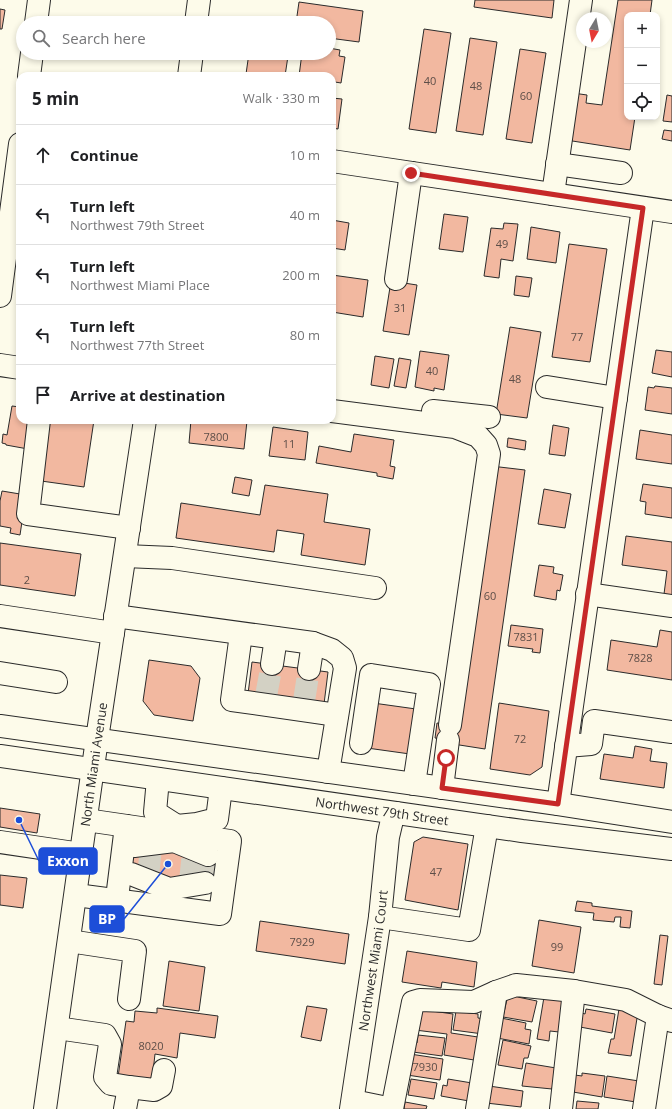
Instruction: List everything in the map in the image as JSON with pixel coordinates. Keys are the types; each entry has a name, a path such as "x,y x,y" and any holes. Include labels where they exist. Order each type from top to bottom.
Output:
{"main road":[{"path":"37,16 39,0"},
{"path":"197,16 199,0"},
{"path":"553,194 581,0"},
{"path":"30,72 31,60"},
{"path":"190,72 191,60"},
{"path":"336,162 672,212"},
{"path":"557,164 621,173"},
{"path":"396,279 411,173"},
{"path":"0,296 16,198"},
{"path":"558,804 643,208"},
{"path":"0,365 16,367"},
{"path":"547,387 616,398"},
{"path":"393,419 397,410 402,407 489,417"},
{"path":"336,412 455,427 478,436 486,445 489,454 442,788"},
{"path":"39,424 28,514 130,528"},
{"name":"North Miami Avenue","path":"45,1109 97,739 130,528 144,424"},
{"path":"125,556 172,558 375,588"},
{"path":"587,594 672,606"},
{"path":"0,616 241,634 313,643 332,650 342,658 345,668 328,772"},
{"path":"241,634 232,700 266,700 304,706 337,715"},
{"path":"272,664 276,638"},
{"path":"309,669 313,643"},
{"path":"0,673 56,682"},
{"path":"361,744 371,675 430,684 414,784"},
{"path":"566,746 591,744 594,721 672,732"},
{"path":"0,726 558,804 672,822"},
{"name":"Northwest 79th Street","path":"0,756 486,826 672,849"},
{"path":"158,779 155,812 175,833 200,854"},
{"path":"86,820 137,840 175,833 197,824 217,819 221,788"},
{"path":"396,813 409,807 418,806 558,804"},
{"name":"Northwest Miami Court","path":"352,1105 380,917 388,837 392,820 396,813"},
{"path":"380,917 469,930 486,826"},
{"path":"76,895 116,901 168,898 220,914 230,841 175,833 137,840"},
{"path":"116,901 137,840"},
{"path":"0,842 81,854"},
{"path":"140,875 168,898"},
{"path":"168,898 197,882"},
{"path":"69,941 135,951 129,999"},
{"path":"352,1105 392,1109 413,1002 420,1000 474,1002 516,985 574,991 626,1000 665,1018 644,1109"},
{"path":"561,1109 574,991"},
{"path":"477,1109 496,992"},
{"path":"57,1028 104,1035 110,1044 105,1077 111,1084 154,1090 161,1086 164,1070"},
{"path":"125,1109 128,1087"}],"building":[{"path":"475,0 554,0 552,18 474,7"},
{"path":"618,0 652,0 650,12 624,12 624,120 635,120 630,150 566,140 573,93 587,95 586,103 602,105 611,48 612,48"},
{"path":"299,2 363,11 359,42 336,39 336,16 297,16"},
{"path":"0,9 5,10 2,29 0,29"},
{"path":"424,29 451,33 436,133 409,129"},
{"path":"470,38 497,42 483,135 456,131"},
{"path":"336,49 340,50 339,56 345,57 341,83 336,82 336,72 300,72 301,60 336,60"},
{"path":"520,49 546,53 532,143 506,139"},
{"path":"248,60 287,60 286,72 246,72"},
{"path":"667,95 672,96 672,122 663,121"},
{"path":"336,98 342,99 338,129 336,129"},
{"path":"664,130 672,131 672,141 662,139"},
{"path":"444,214 468,217 463,252 439,249"},
{"path":"336,221 349,223 345,250 336,249"},
{"path":"504,223 518,224 513,261 501,259 499,278 484,276 491,228 503,229"},
{"path":"531,227 560,232 556,263 527,259"},
{"path":"569,244 607,249 590,362 552,357"},
{"path":"336,276 368,280 363,317 336,313"},
{"path":"516,276 532,278 529,297 514,295"},
{"path":"391,281 417,285 409,335 383,331"},
{"path":"510,327 541,332 527,418 496,414"},
{"path":"656,350 672,352 672,377 652,373"},
{"path":"420,351 449,355 444,390 434,388 434,391 415,387"},
{"path":"375,356 394,359 389,388 371,385"},
{"path":"399,358 411,360 406,388 394,386"},
{"path":"655,386 672,388 672,414 645,410 648,387 654,388"},
{"path":"12,406 16,406 16,424 31,424 28,449 2,443 3,434 7,435"},
{"path":"42,424 93,424 84,487 34,480"},
{"path":"191,424 247,424 244,449 189,443"},
{"path":"553,425 569,428 565,456 549,454"},
{"path":"273,427 308,432 305,460 269,456"},
{"path":"640,430 672,435 672,464 636,459"},
{"path":"354,434 394,440 390,466 395,467 393,479 377,476 377,473 316,463 319,446 351,452"},
{"path":"508,438 526,441 525,450 507,447"},
{"path":"491,466 525,470 485,749 453,744 453,741 435,738 437,723 454,725"},
{"path":"235,477 252,480 249,496 232,493"},
{"path":"643,484 672,488 672,518 645,514 646,502 640,501"},
{"path":"265,485 328,494 324,522 370,529 365,565 301,555 304,534 277,530 274,552 176,538 181,503 260,515"},
{"path":"544,489 571,494 565,528 538,524"},
{"path":"2,491 26,495 20,535 10,533 11,528 0,526 0,501"},
{"path":"626,536 672,542 672,595 664,594 667,571 622,565"},
{"path":"0,543 81,554 75,596 0,585"},
{"path":"539,565 554,567 553,573 563,575 560,591 557,590 556,600 534,596"},
{"path":"511,625 543,629 540,653 532,652 533,649 508,646"},
{"path":"660,630 672,632 672,680 607,670 611,640 657,647"},
{"path":"149,660 191,666 200,678 193,721 154,715 143,701"},
{"path":"252,662 328,672 324,704 248,694"},
{"path":"373,703 416,709 410,754 367,748"},
{"path":"499,703 549,711 542,767 530,775 490,769"},
{"path":"635,746 652,749 650,761 667,763 664,788 600,779 604,754 633,758"},
{"path":"0,808 40,814 37,833 0,827"},
{"path":"423,837 468,844 458,910 405,900 414,842"},
{"path":"127,845 212,855 209,884 123,873"},
{"path":"0,875 27,878 23,908 0,905"},
{"path":"577,901 592,903 592,906 632,911 630,928 620,927 621,917 615,917 614,922 593,920 594,913 575,911"},
{"path":"539,920 581,927 574,973 532,966"},
{"path":"260,921 349,934 345,964 256,951"},
{"path":"660,935 668,936 662,985 654,984"},
{"path":"407,951 477,962 474,987 442,982 441,988 402,982"},
{"path":"169,961 205,967 199,1011 163,1006"},
{"path":"508,995 537,1001 532,1022 503,1017"},
{"path":"544,997 564,1000 559,1032 550,1031 549,1041 537,1039"},
{"path":"307,1006 327,1009 321,1041 301,1037"},
{"path":"157,1008 218,1016 215,1038 180,1033 177,1058 155,1054 152,1081 118,1077 126,1021 134,1022 135,1011 157,1013"},
{"path":"418,1009 453,1014 451,1033 478,1037 474,1060 444,1055 447,1034 415,1030"},
{"path":"586,1009 615,1014 612,1033 580,1027 582,1013 585,1014"},
{"path":"619,1009 638,1012 631,1056 608,1053 611,1039 614,1039"},
{"path":"456,1011 478,1014 478,1018 485,1019 483,1034 453,1030"},
{"path":"501,1018 526,1023 525,1029 531,1030 529,1044 497,1038"},
{"path":"418,1035 445,1038 442,1056 413,1052 415,1042 417,1043"},
{"path":"503,1040 531,1046 528,1058 524,1058 522,1069 498,1065"},
{"path":"410,1054 443,1059 440,1080 407,1075"},
{"path":"526,1063 556,1068 552,1089 522,1086"},
{"path":"582,1073 605,1076 602,1097 573,1092 575,1075 582,1076"},
{"path":"607,1076 639,1081 636,1102 604,1097"},
{"path":"411,1079 437,1083 434,1099 408,1095"},
{"path":"448,1079 472,1083 469,1101 441,1096 443,1085 447,1086"},
{"path":"489,1086 523,1091 521,1107 486,1103"},
{"path":"577,1101 599,1103 598,1109 576,1109"},
{"path":"405,1102 427,1106 426,1109 404,1109"}],"tunnel":[{"path":"266,696 272,664"},
{"path":"304,701 309,669"},
{"path":"148,876 151,848"},
{"path":"190,881 193,853"},
{"path":"205,883 208,855"}],"place":[{"name":"Exxon","path":"19,820"},
{"name":"BP","path":"168,864"}],"route":[{"path":"411,173 643,208 558,804 442,788 446,758"}]}
